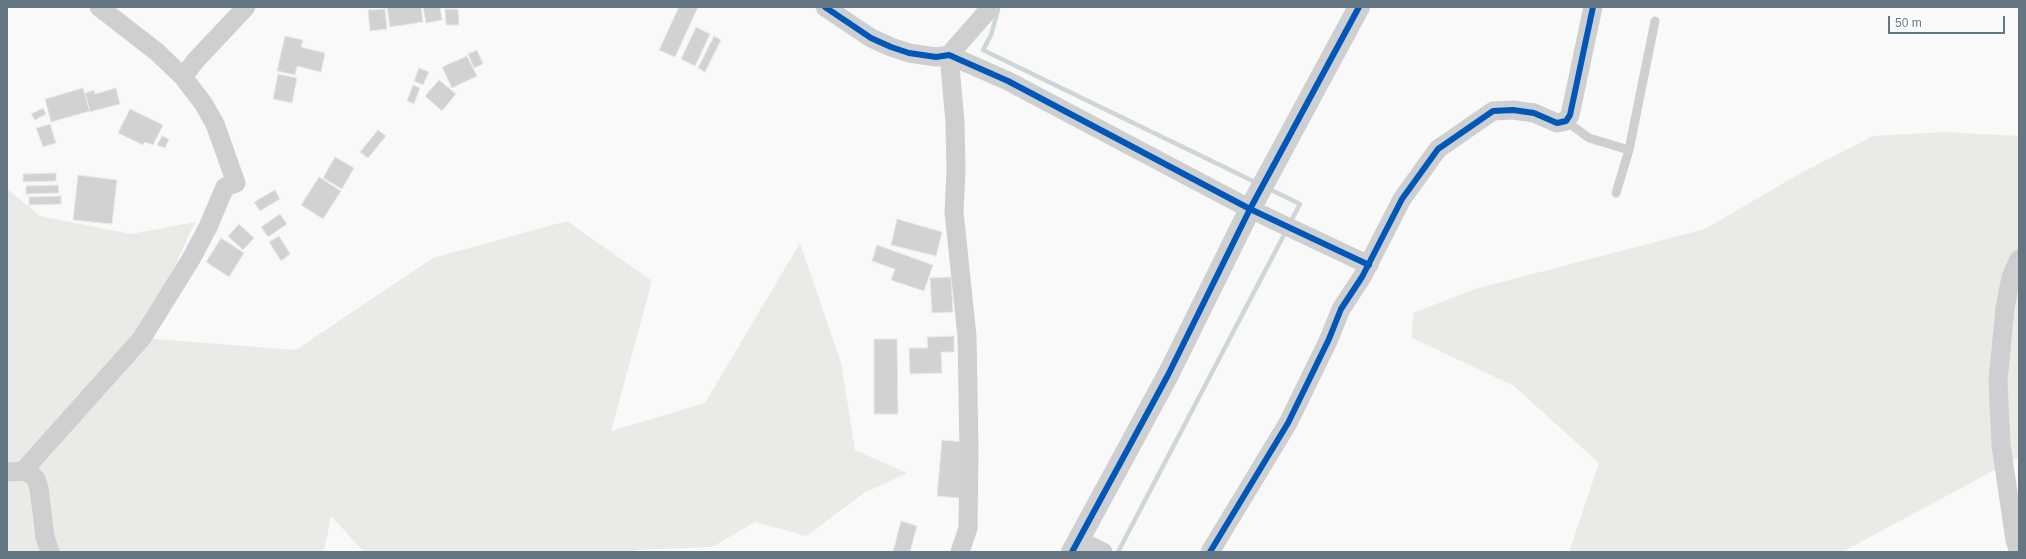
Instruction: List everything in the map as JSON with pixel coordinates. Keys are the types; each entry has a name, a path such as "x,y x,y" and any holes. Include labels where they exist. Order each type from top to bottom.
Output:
{"street":[{"path":"15,472 142,338 191,259 208,227 225,187 236,183 215,124 204,103 183,77 157,52 140,41 99,7"},
{"path":"183,77 196,60 246,7"},
{"path":"825,7 871,38 891,47 909,53 936,57 949,55 1008,81 1250,209 1369,265"},
{"path":"960,552 968,528 968,344 954,212 956,171 955,122 949,55 991,7"},
{"path":"1103,552 1075,546 1168,375 1250,209 1359,7"},
{"path":"1210,552 1288,423 1329,339 1341,309 1369,265 1402,199 1438,149 1493,111 1513,110 1534,113 1557,123 1566,121 1570,115 1593,7"},
{"path":"2019,259 2012,277 2005,308 1998,381 2001,444 2015,540 2019,552"},
{"path":"15,472 31,474 39,488 45,537 50,552"}],"lane":[{"path":"1616,193 1629,150 1655,21"},
{"path":"1566,121 1589,138 1629,150"}],"shaded area":[{"path":"1945,132 2019,136 2019,457 1842,552 1569,552 1599,463 1514,386 1412,338 1413,313 1475,289 1705,229 1801,173 1873,136"},
{"path":"7,189 40,216 131,234 195,222 142,338 296,350 433,258 567,221 652,281 611,431 705,403 800,243 841,363 855,450 907,473 864,493 806,536 755,522 712,547 635,550 633,552 364,552 331,516 324,552 7,552"}],"building":[{"path":"387,7 421,7 423,22 390,27"},
{"path":"423,7 440,7 442,20 426,23"},
{"path":"679,7 698,7 675,57 659,50"},
{"path":"385,9 387,29 370,31 368,10"},
{"path":"445,9 458,9 459,25 446,25"},
{"path":"696,27 710,34 695,66 681,59"},
{"path":"285,36 303,40 301,47 325,53 321,72 297,66 295,75 277,71"},
{"path":"714,36 721,40 705,72 698,68"},
{"path":"477,50 483,64 474,68 468,54"},
{"path":"467,56 477,76 452,88 442,67"},
{"path":"419,68 429,72 423,85 414,81"},
{"path":"278,74 297,78 292,103 273,99"},
{"path":"439,80 456,94 442,111 425,96"},
{"path":"413,85 420,88 414,104 407,101"},
{"path":"83,88 90,111 51,122 45,99"},
{"path":"116,88 120,104 90,112 85,93 94,90 95,94"},
{"path":"43,108 46,114 35,120 31,114"},
{"path":"130,109 163,125 153,145 145,142 143,145 118,133"},
{"path":"50,124 56,143 43,147 36,128"},
{"path":"378,130 386,136 368,158 360,152"},
{"path":"162,136 169,139 165,148 157,145"},
{"path":"335,157 354,168 342,189 323,178"},
{"path":"56,173 56,181 23,182 23,174"},
{"path":"78,175 117,180 112,224 73,220"},
{"path":"319,177 341,191 323,219 301,205"},
{"path":"58,185 59,193 26,194 26,186"},
{"path":"275,190 280,199 260,211 254,202"},
{"path":"61,196 61,204 29,205 29,197"},
{"path":"280,214 287,224 268,237 261,227"},
{"path":"897,219 942,232 936,256 891,245"},
{"path":"239,224 254,238 243,250 228,236"},
{"path":"279,236 290,254 281,261 269,242"},
{"path":"221,238 244,253 229,277 206,262"},
{"path":"877,245 933,265 924,291 891,280 895,269 872,261"},
{"path":"951,277 953,312 932,313 930,278"},
{"path":"954,336 954,352 941,352 942,373 910,374 909,348 928,348 927,337"},
{"path":"874,339 897,339 898,414 874,414"},
{"path":"942,440 964,442 959,498 937,496"},
{"path":"901,521 917,526 910,552 893,552"}],"waterway":[{"path":"998,10 991,35 983,50 1257,183"},
{"path":"1267,188 1300,204 1290,223"},
{"path":"1118,552 1286,231"}],"cycle path":[{"path":"825,7 871,38 891,47 909,53 936,57 949,55 1008,81 1250,209 1369,265"},
{"path":"1072,552 1168,375 1250,209 1359,7"},
{"path":"1210,552 1288,423 1329,339 1341,309 1362,277 1402,199 1438,149 1493,111 1513,110 1534,113 1557,123 1566,121 1570,115 1593,7"}]}
